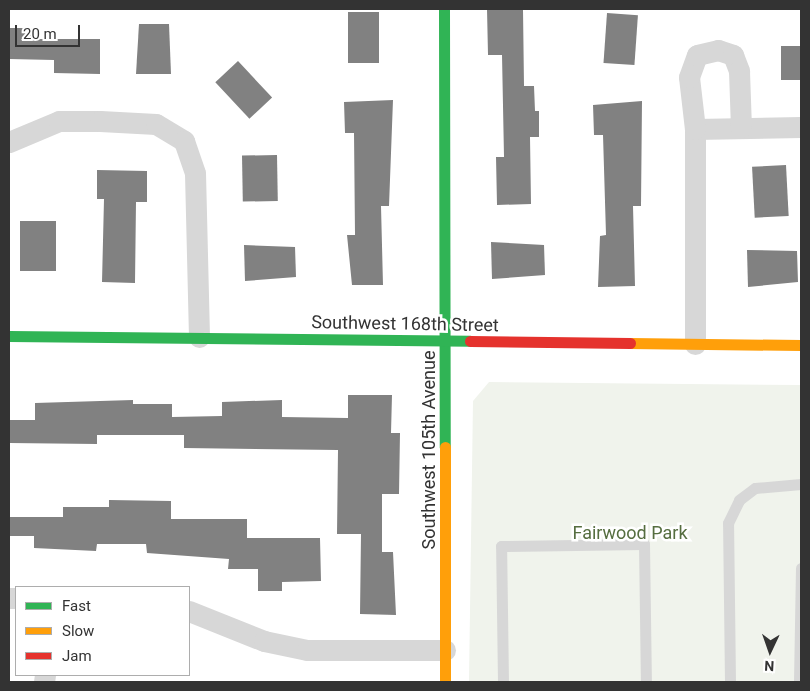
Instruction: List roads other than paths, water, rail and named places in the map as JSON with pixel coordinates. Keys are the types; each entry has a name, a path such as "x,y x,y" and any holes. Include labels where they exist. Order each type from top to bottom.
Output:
{"street":[{"name":"Southwest 105th Avenue","path":"444,9 447,343 445,682"},
{"path":"694,344 695,129 690,78 693,61 702,52 718,50 733,55 739,71 741,127"},
{"path":"9,142 59,121 100,121 162,126 188,147 195,173 200,338"},
{"path":"695,129 801,127"},
{"name":"Southwest 168th Street","path":"9,336 447,343 801,345"},
{"path":"190,611 264,641 297,648 445,650"}],"lane":[{"path":"730,682 728,523 739,500 755,488 801,484"},
{"path":"503,682 501,546 644,544 646,682"},
{"path":"799,682 801,568"}],"park label":[{"name":"Fairwood Park","path":"630,533"}]}
